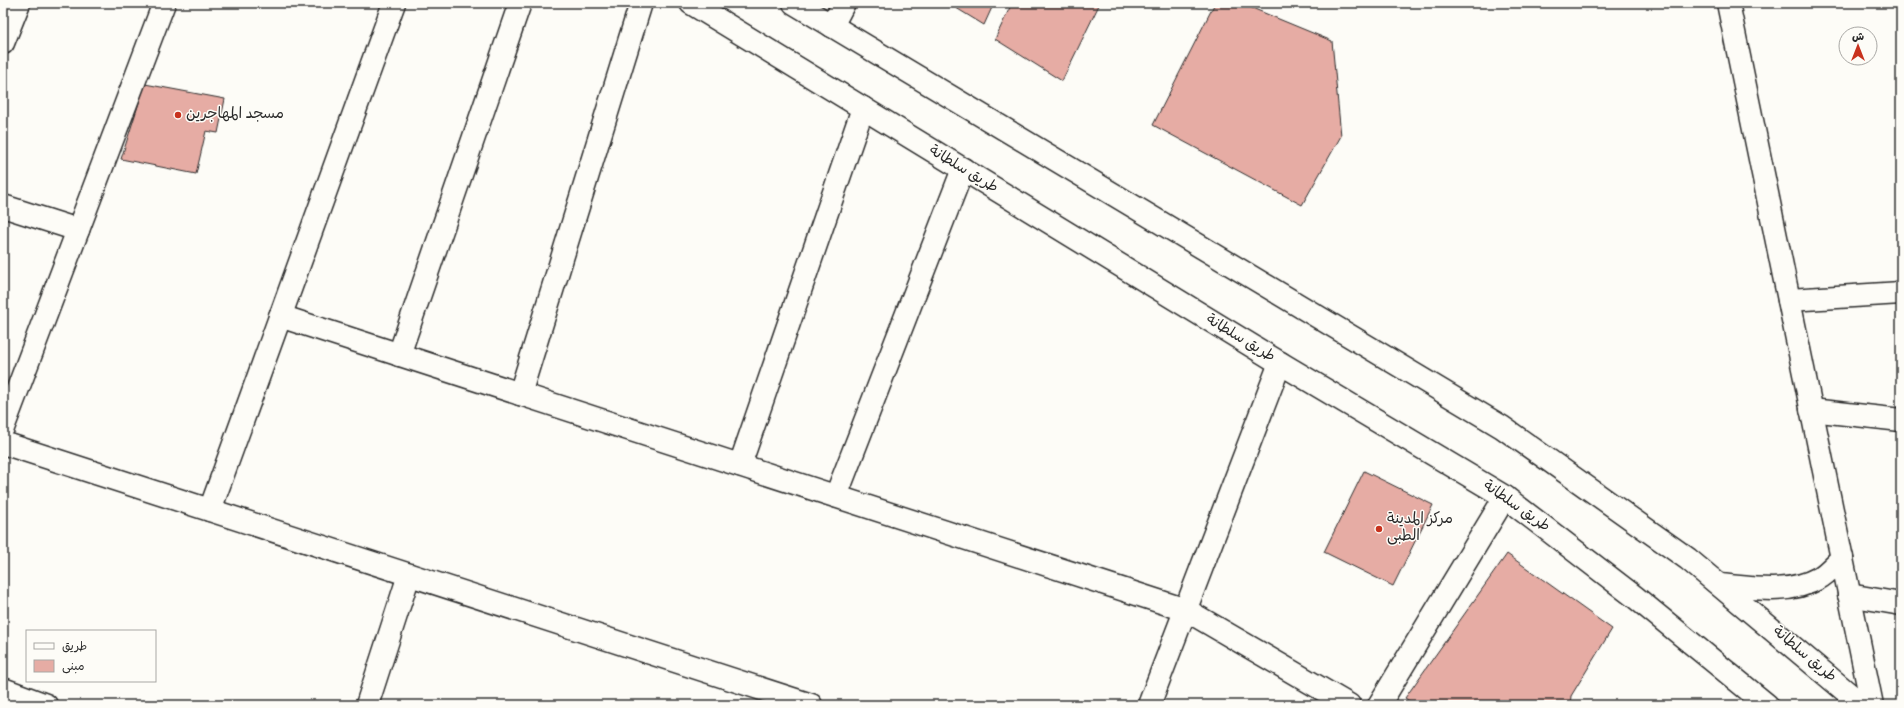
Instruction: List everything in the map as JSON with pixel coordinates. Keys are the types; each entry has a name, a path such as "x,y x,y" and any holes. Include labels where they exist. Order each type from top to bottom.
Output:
{"street":[{"path":"3,43 19,3"},
{"path":"3,428 164,3"},
{"path":"210,510 394,3"},
{"path":"399,355 520,3"},
{"path":"520,394 641,3"},
{"name":"طريق سلطانة","path":"691,3 1280,363 1505,497 1635,597 1767,705"},
{"name":"طريق سلطانة","path":"794,3 1502,427 1688,559 1855,698 1860,705"},
{"path":"832,26 844,3"},
{"path":"1728,3 1872,705"},
{"path":"740,465 863,108"},
{"path":"836,496 963,169"},
{"path":"3,206 78,230"},
{"path":"1789,300 1901,293"},
{"path":"280,316 1186,610 1349,705"},
{"path":"1149,705 1280,363"},
{"path":"1811,410 1901,420"},
{"path":"3,443 811,705"},
{"path":"1379,705 1505,497"},
{"path":"1720,585 1761,588 1795,588 1820,578 1842,558"},
{"path":"367,705 409,575"},
{"path":"1849,595 1901,604"},
{"path":"3,689 46,705"}],"building":[{"path":"948,3 994,3 984,25"},
{"path":"1012,3 1100,3 1062,81 995,39"},
{"path":"1215,3 1240,3 1332,41 1341,136 1302,205 1153,125"},
{"name":"مسجد المهاجرين","path":"145,84 225,99 218,133 206,131 196,174 121,159"},
{"name":"مرکز المدینة الطبی","path":"1364,471 1433,505 1393,586 1324,552"},
{"path":"1507,554 1612,629 1571,696 1570,705 1415,705 1405,698"}],"place":[{"name":"مسجد المهاجرين","path":"178,115"},
{"name":"مرکز المدینة الطبی","path":"1379,529"}]}
